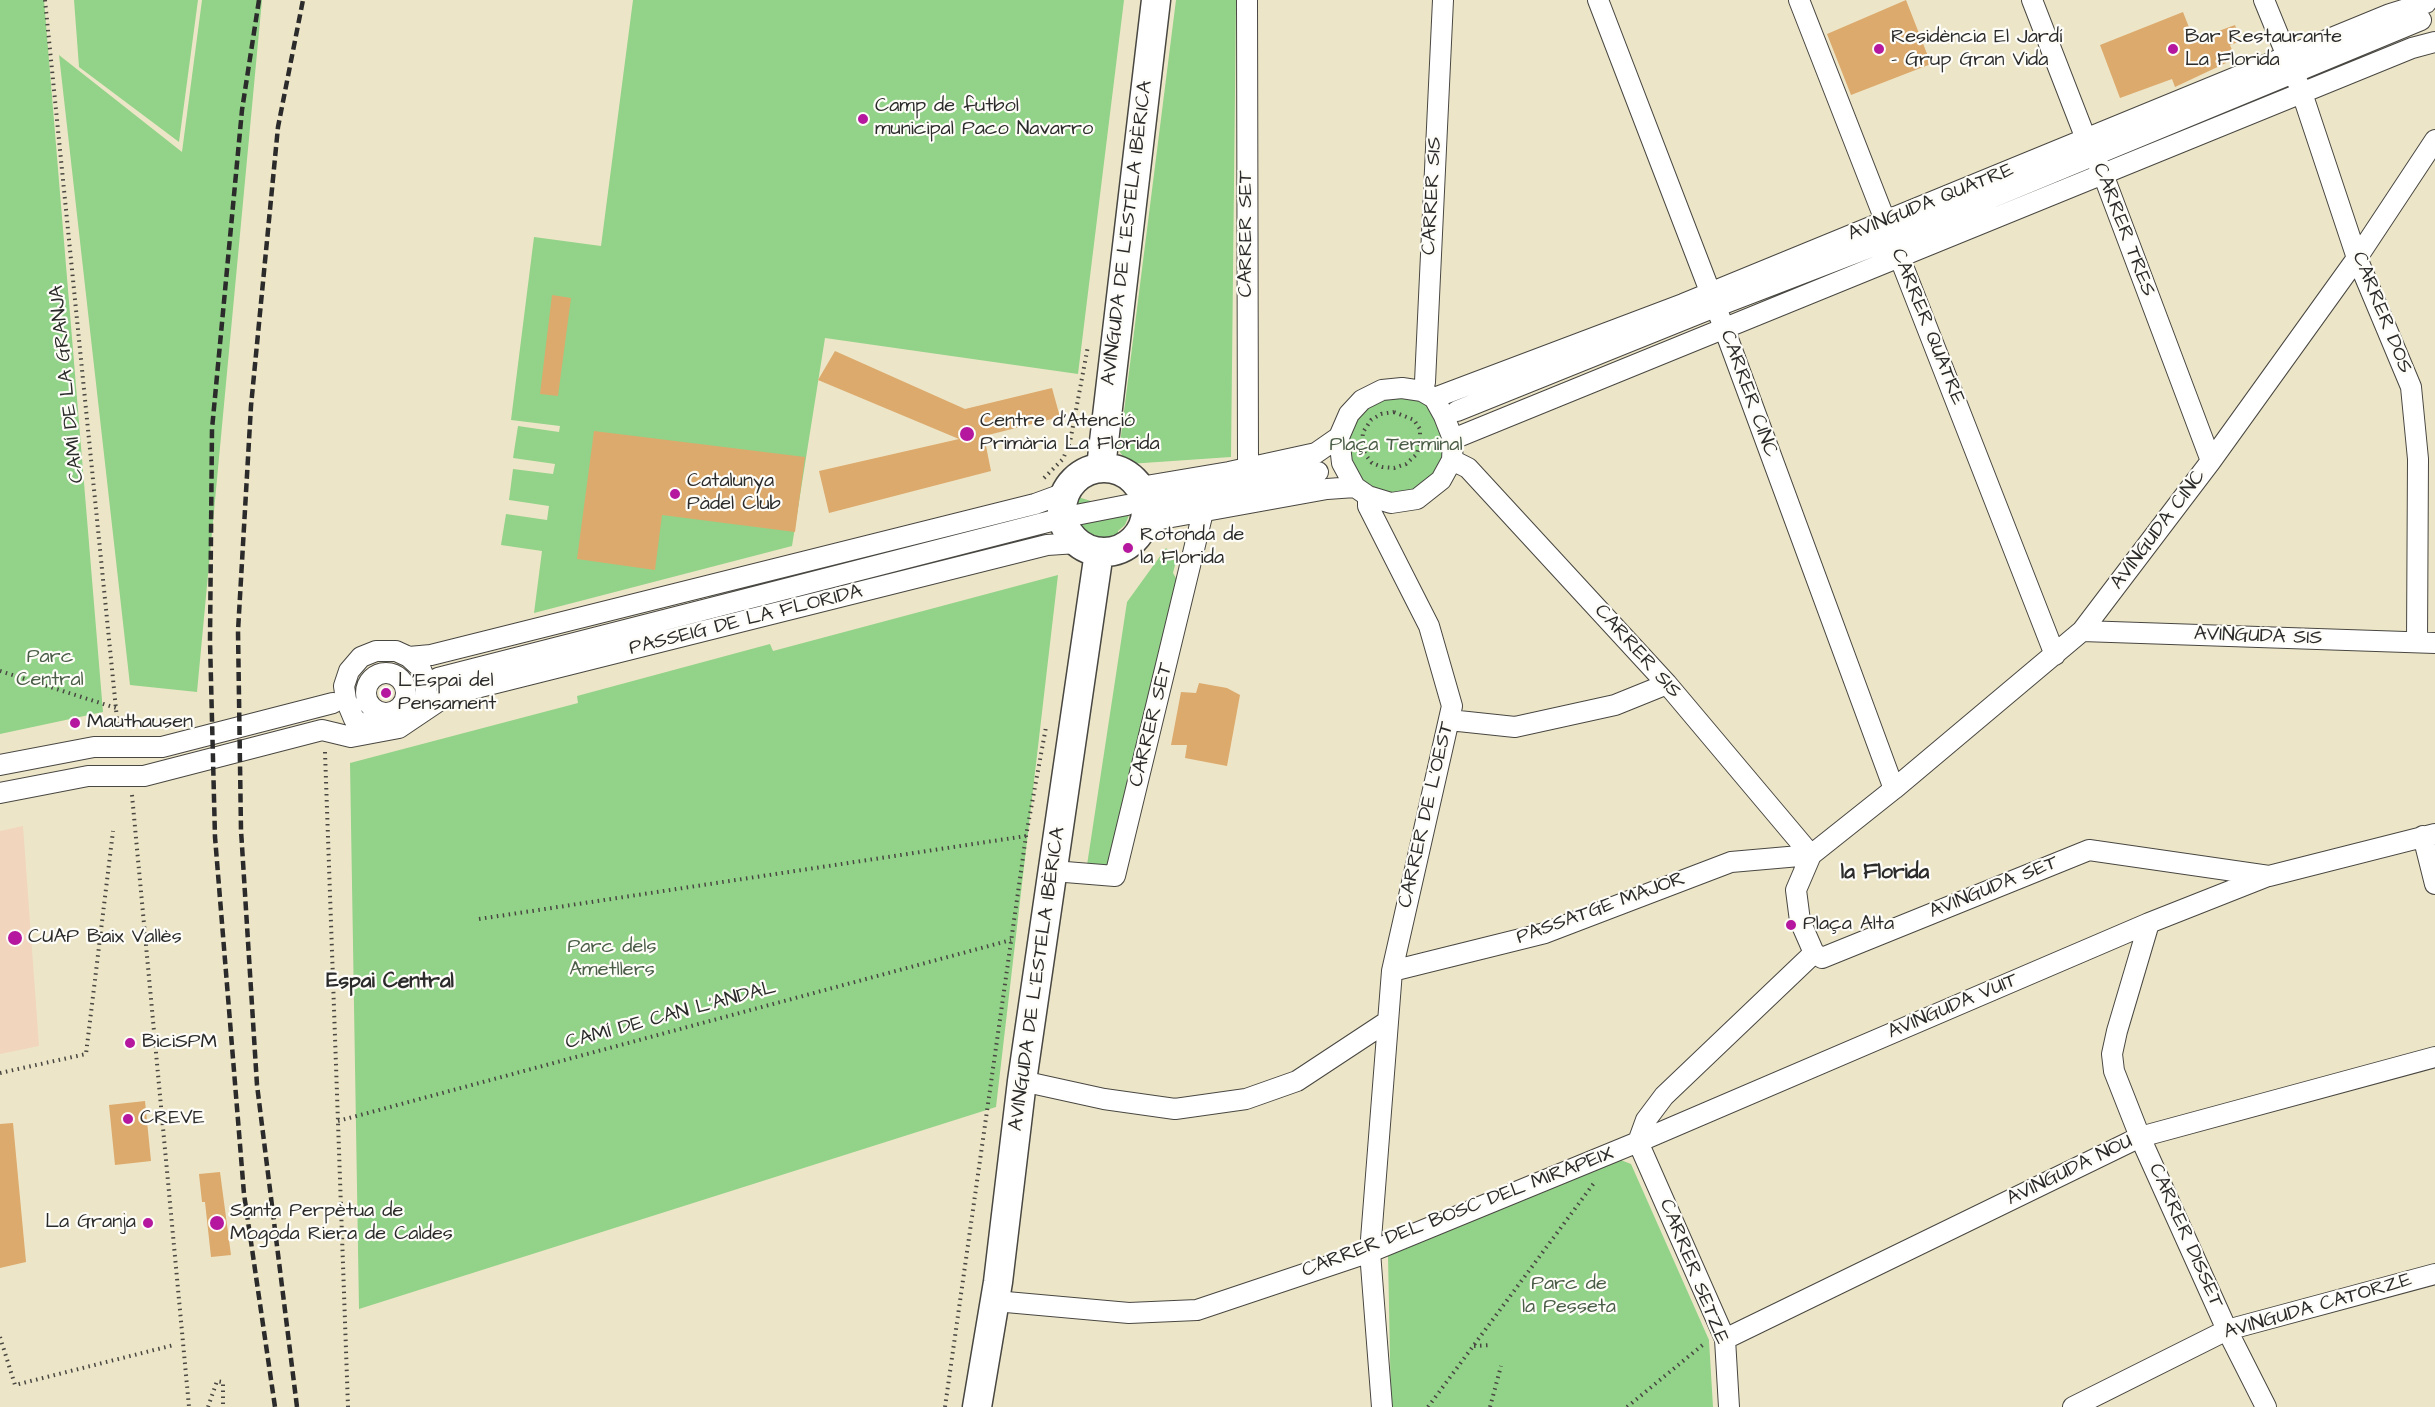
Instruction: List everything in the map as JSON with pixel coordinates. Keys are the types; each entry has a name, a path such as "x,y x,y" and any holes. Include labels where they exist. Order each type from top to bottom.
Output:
{"main road":[{"name":"AVINGUDA DE L'ESTELA IBÈRICA","path":"1101,467 1156,0"},
{"path":"1101,467 1119,470 1131,476 1141,504 1133,540 1121,549 1079,526 1085,471 1101,467"},
{"name":"AVINGUDA DE L'ESTELA IBÈRICA","path":"977,1407 994,1301 1022,1081 1053,871 1079,526"}],"street":[{"name":"CARRER SET","path":"1247,0 1248,468"},
{"name":"CARRER SIS","path":"1428,394 1425,382 1443,0"},
{"name":"CARRER CINC","path":"1598,0 1724,328 1894,789"},
{"name":"CARRER QUATRE","path":"1798,0 2055,655"},
{"name":"CARRER TRES","path":"2032,0 2090,147 2103,174 2211,461"},
{"name":"CARRER DOS","path":"2264,0 2302,93 2357,258 2411,387 2418,459 2426,643"},
{"name":"AVINGUDA QUATRE","path":"1453,439 1724,328 1892,239 2090,147 2291,64 2400,10 2427,14"},
{"name":"AVINGUDA QUATRE","path":"1428,394 1892,239 2103,174 2412,48 2435,42"},
{"name":"AVINGUDA CINC","path":"1811,855 1894,789 2082,631 2211,461 2357,258 2435,140"},
{"name":"AVINGUDA QUATRE","path":"1457,411 1713,300"},
{"path":"1141,504 1161,519 1327,489 1362,492 1391,503 1417,498 1441,480 1452,460 1453,439 1444,416 1428,394 1402,388 1382,390 1362,400 1349,414 1339,437 1342,463 1362,492"},
{"path":"409,657 431,655 1035,504 1079,526 1248,468 1316,453 1339,437"},
{"name":"CARRER SIS","path":"1452,460 1468,468 1667,684 1811,855"},
{"path":"1141,504 1318,472"},
{"name":"CARRER DE L'OEST","path":"1362,492 1429,626 1452,706 1392,971 1370,1252 1382,1407"},
{"name":"CARRER SET","path":"1053,871 1115,876 1203,512"},
{"name":"PASSEIG DE LA FLORIDA","path":"438,678 1054,520"},
{"name":"PASSEIG DE LA FLORIDA","path":"0,793 88,776 144,776 323,739 351,737 399,728 448,695 1047,545 1079,526"},
{"name":"AVINGUDA SIS","path":"2082,631 2426,643"},
{"path":"386,731 372,730 362,726 358,702 344,686 349,671 361,657 376,651 396,651 409,657 420,667 426,682 426,696 420,712"},
{"name":"PASSEIG DE LA FLORIDA","path":"323,739 330,723 358,702 370,681 383,673 397,676 409,686 400,708 392,712 384,713 375,710 369,704 358,702"},
{"path":"1449,720 1515,727 1616,705 1667,684"},
{"path":"0,765 94,747 162,747 333,703"},
{"path":"2429,835 2435,884"},
{"name":"AVINGUDA SET","path":"1814,953 1822,958 2089,850 2269,876 2429,835"},
{"path":"1638,1142 1646,1120 1664,1096 1814,953 1800,921 1796,890 1811,855"},
{"name":"PASSATGE MAJOR","path":"1392,971 1545,933 1731,862 1811,855"},
{"name":"AVINGUDA VUIT","path":"1638,1142 2149,923 2269,876"},
{"name":"CARRER DISSET","path":"2149,923 2112,1054 2114,1071 2140,1137 2227,1330 2266,1407"},
{"path":"1022,1081 1104,1099 1175,1109 1246,1099 1297,1081 1388,1021"},
{"name":"AVINGUDA NOU","path":"1717,1339 2140,1137 2435,1057"},
{"name":"CARRER DEL BOSC DEL MIRAPEIX","path":"994,1301 1129,1313 1197,1310 1370,1252 1638,1142"},
{"name":"CARRER SETZE","path":"1638,1142 1717,1339 1729,1407"},
{"name":"AVINGUDA CATORZE","path":"2073,1407 2227,1330 2435,1274"}],"path":[{"name":"CAMÍ DE LA GRANJA","path":"45,0 121,748"},
{"path":"1035,504 1032,487 1062,459 1070,442 1088,344"},
{"path":"1394,412 1414,420 1419,429 1420,443 1417,454 1406,464 1394,468 1382,467 1372,463 1365,454 1362,444 1363,432 1371,420 1382,414 1394,412"},
{"path":"0,671 116,708"},
{"path":"945,1407 1026,836 1047,719"},
{"path":"323,739 348,1407"},
{"path":"132,790 189,1407"},
{"path":"0,1073 86,1054 113,831"},
{"path":"479,919 1026,836"},
{"name":"CAMÍ DE CAN L'ANDAL","path":"338,1121 1011,940"},
{"path":"1428,1407 1599,1176"},
{"path":"0,1336 15,1385 174,1345"},
{"path":"1627,1407 1717,1339"},
{"path":"1473,1346 1491,1345"},
{"path":"1491,1407 1501,1366"},
{"path":"208,1407 217,1381 223,1382 223,1407"}],"shaded area":[{"name":"CUAP Baix Vallès","path":"23,826 39,1046 0,1054 0,831"}],"green space":[{"name":"Parc Central","path":"0,0 44,0 103,712 0,734"},
{"path":"74,0 198,0 179,142 79,67"},
{"path":"202,0 262,0 197,692 130,685 59,55 182,152"},
{"name":"Camp de futbol municipal Paco Navarro","path":"633,0 1124,0 1078,374 825,338 792,546 534,613 542,551 501,545 506,514 547,520 549,506 509,500 513,469 553,474 555,464 513,458 518,426 559,432 560,426 511,420 534,237 601,246"},
{"path":"1176,0 1236,0 1231,457 1129,464 1119,451"},
{"name":"Plaça Terminal","path":"1382,390 1434,398 1452,460 1417,499 1368,496 1342,463 1349,414"},
{"path":"1065,493 1130,513 1125,525 1118,531 1121,549 1099,552 1077,543 1067,532 1063,518"},
{"path":"1166,548 1177,557 1173,573 1179,583 1109,868 1087,865 1127,602"},
{"name":"Parc dels Ametllers","path":"1058,575 996,1107 359,1309 350,763 578,703 577,696 770,644 773,651"},
{"name":"Parc de la Pesseta","path":"1613,1157 1631,1164 1709,1340 1713,1407 1391,1407 1388,1256"}],"building":[{"name":"Residència El Jardí - Grup Gran Vida","path":"1906,0 1931,64 1851,95 1827,34"},
{"path":"2183,12 2194,40 2235,25 2241,41 2230,45 2234,55 2225,59 2226,63 2175,87 2172,79 2120,98 2100,45"},
{"path":"552,295 571,298 558,396 540,394"},
{"name":"Centre d'Atenció Primària La Florida","path":"835,351 965,409 1052,388 1060,417 984,436 991,471 829,513 819,471 959,439 818,380"},
{"path":"594,431 805,457 795,532 662,515 655,570 577,559"},
{"path":"1199,683 1227,688 1240,695 1227,766 1185,758 1187,745 1171,745 1181,692 1196,693"},
{"path":"145,1101 151,1161 115,1165 109,1105"},
{"path":"13,1123 26,1262 0,1268 0,1124"},
{"name":"Santa Perpètua de Mogoda Riera de Caldes","path":"220,1172 231,1255 211,1257 205,1202 202,1202 199,1174"}],"railway":[{"path":"259,0 242,110 212,429 210,641 215,837 244,1194 275,1407"},
{"path":"297,1407 257,1085 241,830 238,631 251,406 278,127 303,0"}],"place":[{"name":"Residència El Jardí - Grup Gran Vida","path":"1879,49"},
{"name":"Bar Restaurante La Florida","path":"2173,49"},
{"name":"Camp de futbol municipal Paco Navarro","path":"863,119"},
{"name":"Centre d'Atenció Primària La Florida","path":"967,434"},
{"name":"Catalunya Pàdel Club","path":"675,494"},
{"name":"Rotonda de la Florida","path":"1128,548"},
{"name":"L'Espai del Pensament","path":"386,693"},
{"name":"Mauthausen","path":"75,723"},
{"name":"Plaça Alta","path":"1791,925"},
{"name":"CUAP Baix Vallès","path":"15,938"},
{"name":"BiciSPM","path":"130,1043"},
{"name":"CREVE","path":"128,1119"},
{"name":"La Granja","path":"148,1223"},
{"name":"Santa Perpètua de Mogoda Riera de Caldes","path":"217,1223"}],"district":[{"name":"la Florida","path":"1885,874"},
{"name":"Espai Central","path":"390,983"}]}
